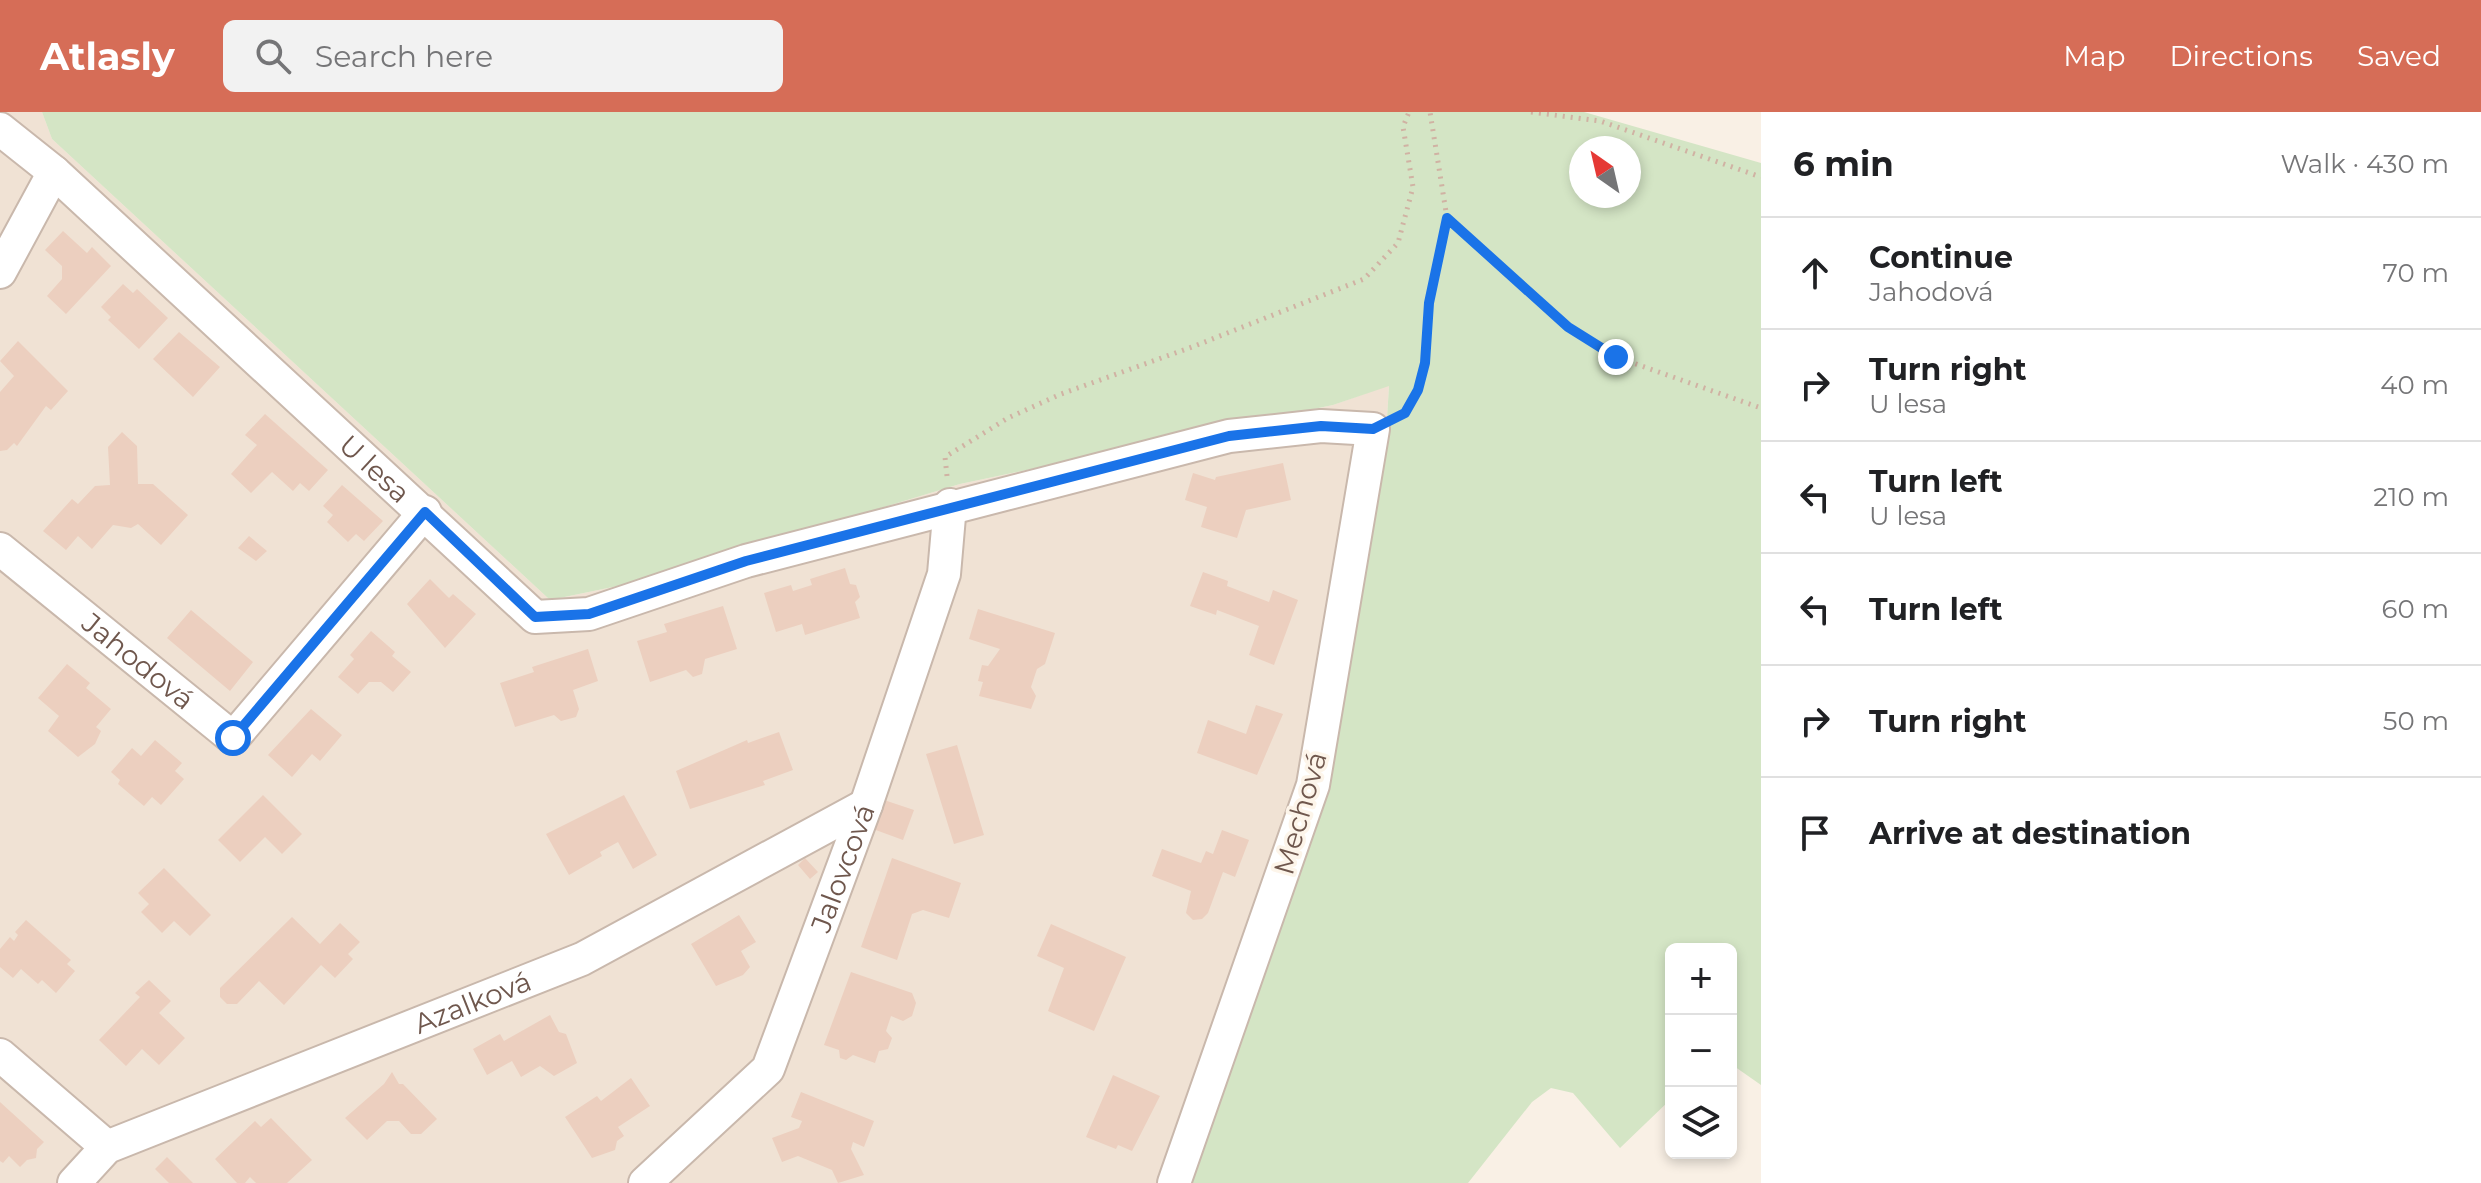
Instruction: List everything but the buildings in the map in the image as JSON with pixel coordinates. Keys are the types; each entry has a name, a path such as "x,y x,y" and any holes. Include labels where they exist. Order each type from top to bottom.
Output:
{"street":[{"name":"U lesa","path":"0,129 54,172 535,617 589,614 746,561 950,505 1229,436 1321,426 1373,429"},
{"path":"0,272 54,172"},
{"name":"Mechová","path":"1174,1183 1313,785 1373,429"},
{"name":"Jalovcová","path":"645,1183 768,1069 866,805 944,574 950,505"},
{"name":"Jahodová","path":"0,549 233,738 425,512"},
{"name":"Azalková","path":"74,1183 107,1147 582,959 866,805"},
{"path":"0,1055 107,1147"}],"path":[{"path":"945,457 1008,418 1061,394 1192,347 1364,279 1398,243 1413,187 1403,127 1409,112"},
{"path":"1373,429 1405,413 1418,390 1425,363 1429,303 1447,218 1430,112"},
{"path":"1531,112 1600,121 1761,177"},
{"path":"1447,218 1568,327 1616,357 1761,408"}],"shaded area":[{"path":"0,112 42,112 52,139 550,600 637,582 960,484 1333,405 1389,385 1385,450 1348,658 1330,788 1191,1183 0,1183"}],"green space":[{"path":"42,112 1584,112 1761,163 1761,1085 1737,1068 1737,943 1665,943 1665,1105 1620,1148 1573,1093 1551,1088 1532,1102 1468,1183 1191,1183 1330,788 1348,658 1385,450 1389,386 1333,405 960,484 637,582 550,600 52,139"}],"route":[{"path":"233,738 425,512 535,617 589,614 746,561 879,524 1229,436 1321,426 1373,429 1405,413 1418,390 1425,363 1429,303 1447,218 1568,327 1616,357"}]}
